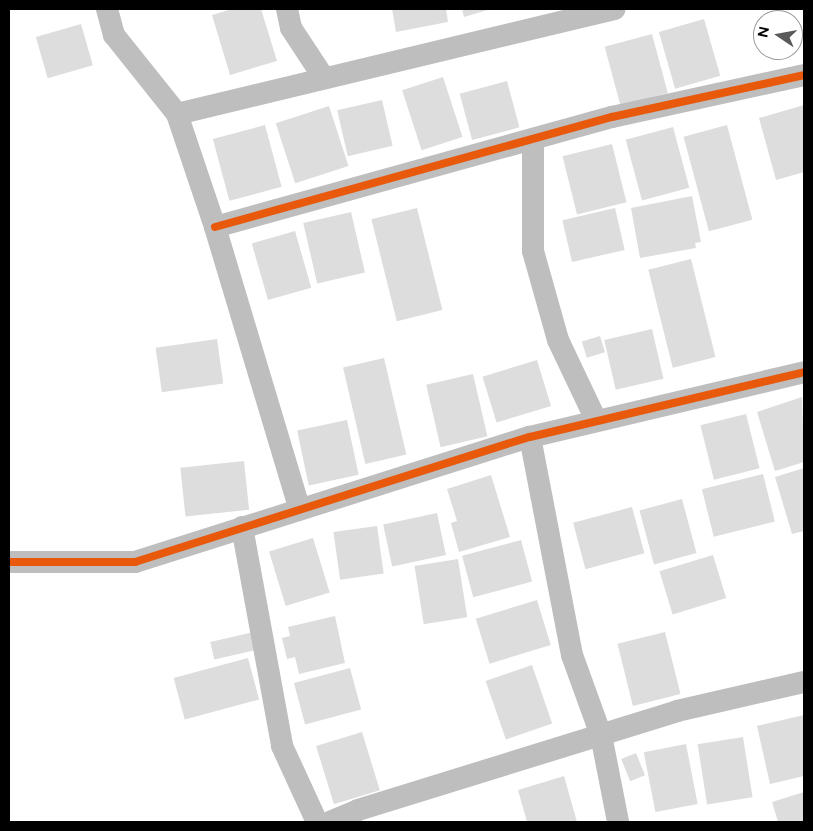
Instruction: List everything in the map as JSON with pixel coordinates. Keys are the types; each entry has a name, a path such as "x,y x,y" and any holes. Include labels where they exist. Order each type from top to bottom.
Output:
{"street":[{"path":"107,9 114,35 177,114 215,227 300,510"},
{"path":"287,9 291,28 324,78"},
{"path":"177,114 615,9"},
{"path":"215,227 533,141 612,117 804,75"},
{"path":"533,141 533,251 558,340 596,420"},
{"path":"9,562 135,562 530,437 804,372"},
{"path":"530,437 572,655 601,734 618,822"},
{"path":"242,527 282,746 317,822"},
{"path":"330,822 358,810 677,711 804,682"}],"building":[{"path":"232,9 261,9 277,61 230,75 212,15"},
{"path":"392,9 446,9 448,22 396,32"},
{"path":"462,9 491,9 464,17"},
{"path":"704,19 720,76 675,89 659,32"},
{"path":"81,24 93,65 48,78 36,37"},
{"path":"652,34 668,93 620,106 605,47"},
{"path":"443,77 462,137 422,150 402,90"},
{"path":"507,81 519,127 472,140 460,94"},
{"path":"382,100 393,146 348,156 337,110"},
{"path":"804,105 804,172 776,180 759,118"},
{"path":"329,106 348,166 295,183 276,123"},
{"path":"265,125 282,187 229,201 213,139"},
{"path":"727,125 752,220 709,231 684,137"},
{"path":"673,127 689,188 642,201 626,140"},
{"path":"612,144 627,202 577,215 563,156"},
{"path":"692,196 701,242 695,243 696,248 640,258 631,208"},
{"path":"417,208 442,310 397,321 371,219"},
{"path":"615,208 625,250 572,262 562,220"},
{"path":"351,212 365,272 317,283 303,223"},
{"path":"295,231 311,288 268,300 252,243"},
{"path":"691,259 715,357 673,368 648,270"},
{"path":"652,329 663,379 616,390 604,340"},
{"path":"600,336 605,352 587,358 582,342"},
{"path":"217,339 223,384 162,392 156,348"},
{"path":"384,358 406,454 365,464 343,367"},
{"path":"537,360 551,406 497,423 482,377"},
{"path":"473,374 487,436 441,447 426,385"},
{"path":"802,397 804,462 775,471 757,412"},
{"path":"746,414 760,468 714,480 700,425"},
{"path":"347,420 359,475 309,485 297,431"},
{"path":"244,461 249,510 185,516 180,468"},
{"path":"804,468 804,531 792,534 775,477"},
{"path":"763,474 775,522 714,537 702,489"},
{"path":"491,475 510,537 459,552 451,523 457,521 447,489"},
{"path":"682,499 696,553 654,564 639,510"},
{"path":"632,507 644,553 586,569 573,523"},
{"path":"437,513 446,555 392,566 383,524"},
{"path":"377,526 384,574 340,580 333,532"},
{"path":"313,538 330,593 286,606 269,551"},
{"path":"521,540 532,582 473,597 462,556"},
{"path":"713,555 726,598 673,614 659,571"},
{"path":"458,559 467,617 424,624 415,566"},
{"path":"537,600 551,645 490,664 476,619"},
{"path":"335,616 345,663 299,674 295,657 287,659 282,638 290,636 288,627"},
{"path":"258,631 262,649 214,660 210,642"},
{"path":"665,632 680,694 633,706 617,644"},
{"path":"248,658 259,700 185,719 174,678"},
{"path":"532,665 552,724 506,740 486,681"},
{"path":"350,668 361,710 305,725 294,683"},
{"path":"804,715 804,776 770,784 757,726"},
{"path":"362,732 380,790 334,804 316,746"},
{"path":"743,737 753,797 707,804 698,744"},
{"path":"686,744 698,804 655,812 644,752"},
{"path":"636,753 645,775 630,781 621,759"},
{"path":"564,776 577,822 527,822 518,790"},
{"path":"804,792 804,822 778,822 772,802"}],"cycle path":[{"path":"215,227 612,117 804,75"},
{"path":"9,562 135,562 530,437 804,372"}]}
